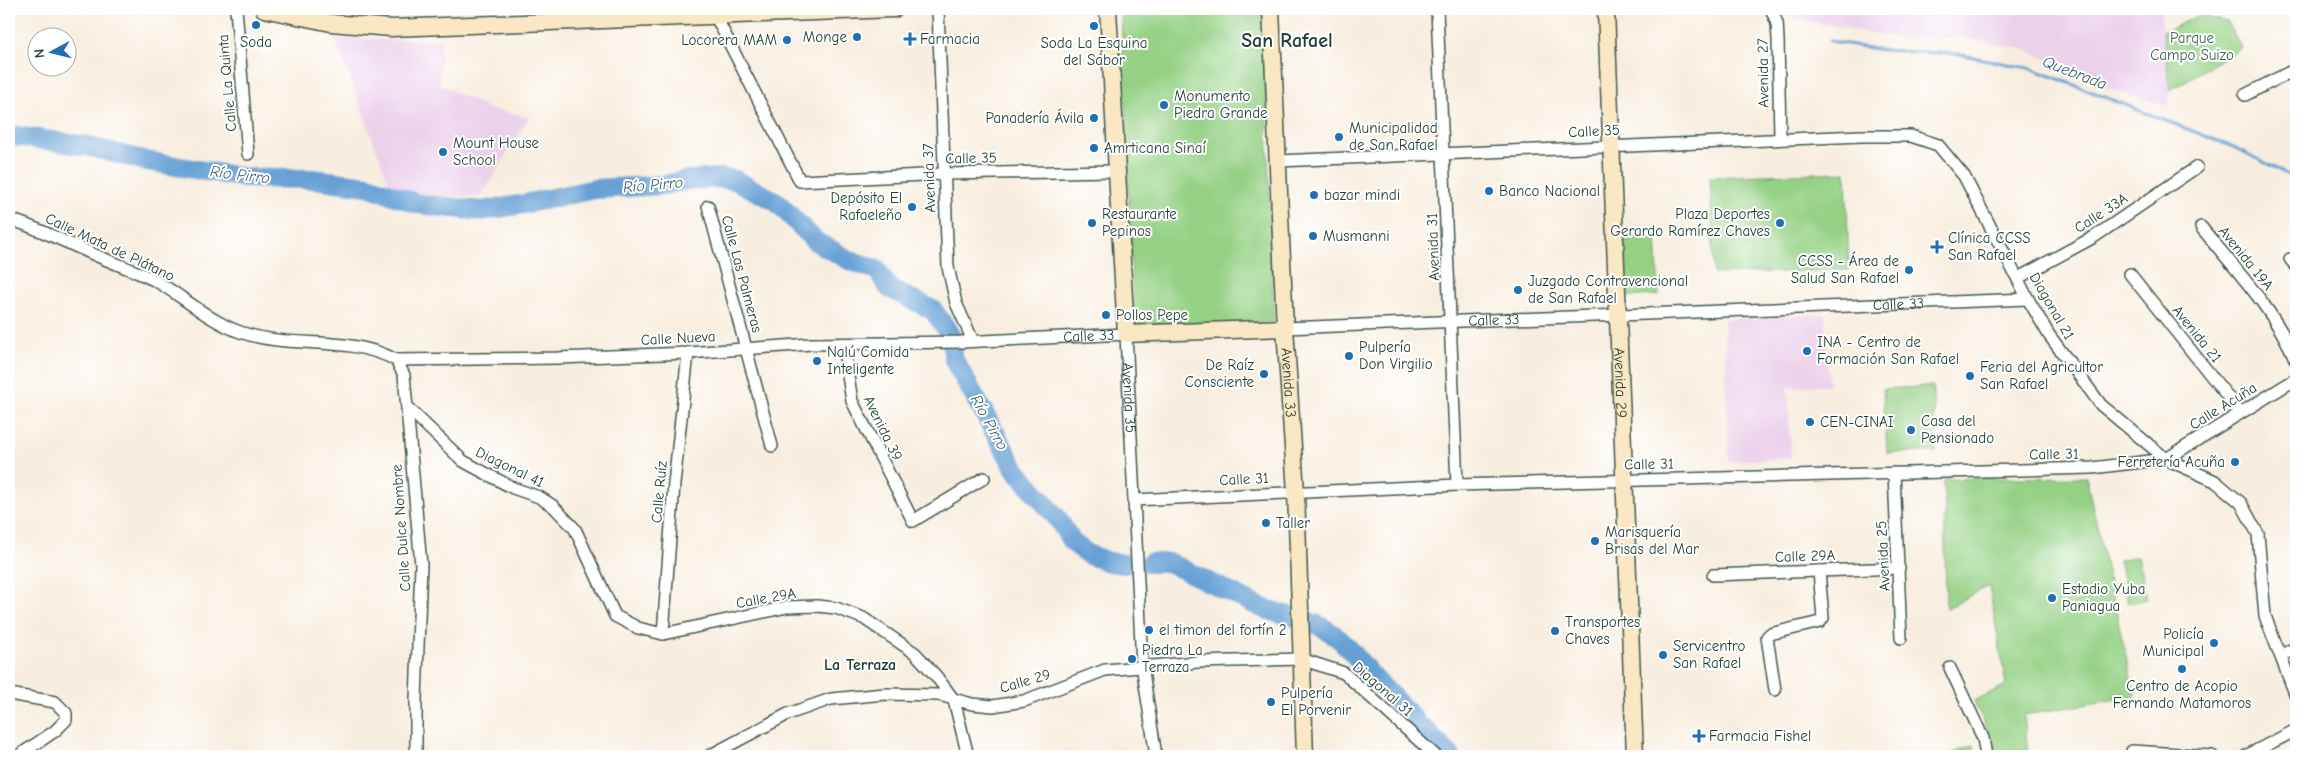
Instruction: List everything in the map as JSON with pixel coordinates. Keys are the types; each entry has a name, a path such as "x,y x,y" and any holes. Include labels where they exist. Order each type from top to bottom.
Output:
{"main road":[{"path":"264,9 331,23 391,28 716,17 772,11 894,9"},
{"name":"Avenida 35","path":"1108,9 1126,334"},
{"name":"Avenida 33","path":"1272,9 1285,328 1296,492 1305,756"},
{"name":"Avenida 29","path":"1606,9 1635,756"},
{"name":"Calle 33","path":"1126,334 1285,328"}],"street":[{"name":"Calle La Quinta","path":"236,9 248,154"},
{"name":"Avenida 37","path":"938,9 950,283 956,303 973,341"},
{"name":"Avenida 31","path":"1437,9 1457,485"},
{"name":"Avenida 27","path":"1770,9 1777,23 1780,138"},
{"name":"Calle 35","path":"716,17 798,179 802,181 944,174 1116,171"},
{"path":"2245,95 2296,69"},
{"name":"Calle 35","path":"1278,161 1780,138 1911,136"},
{"name":"Diagonal 21","path":"1911,136 1938,145 1964,176 2028,299 2079,378 2101,405 2166,459 2215,481 2241,503 2258,534 2263,606 2296,696"},
{"name":"Calle 33A","path":"2018,278 2094,237 2197,167"},
{"name":"Calle Las Palmeras","path":"708,206 748,349 772,446"},
{"name":"Calle Mata de Plátano","path":"9,219 33,227 156,281 239,332 256,337 351,345 380,352 396,360"},
{"name":"Avenida 19A","path":"2201,227 2260,300 2286,336 2296,361"},
{"name":"Avenida 21","path":"2130,274 2240,412"},
{"name":"Calle 33","path":"1285,328 2028,299"},
{"name":"Calle 33","path":"961,342 1126,334"},
{"name":"Avenida 35","path":"1126,334 1132,500 1142,666 1156,756"},
{"name":"Calle Nueva","path":"396,360 558,358 843,344 961,342"},
{"name":"Avenida 39","path":"843,344 852,401 913,521 984,478"},
{"name":"Calle Ruíz","path":"663,634 674,484 688,353"},
{"name":"Calle Dulce Nombre","path":"396,360 404,375 421,565 416,756"},
{"name":"Calle Acuña","path":"2166,459 2296,379"},
{"name":"Diagonal 41","path":"407,407 463,461 513,488 539,497 553,506 576,529 614,616"},
{"name":"Calle 31","path":"1132,500 1457,485 2092,468 2166,459"},
{"name":"Avenida 25","path":"1894,473 1901,638"},
{"name":"Calle 29A","path":"1713,575 1899,568"},
{"path":"1775,690 1767,637 1770,634 1820,622 1823,618 1819,571"},
{"name":"Calle 29A","path":"614,616 638,628 663,634 787,607 817,606 836,608 863,618 915,653 954,700"},
{"path":"2281,656 2296,646"},
{"name":"Calle 29","path":"709,756 788,714 831,699 885,694 939,695 954,700 993,706 1024,701 1089,674 1142,666 1301,659"},
{"name":"Diagonal 31","path":"1301,659 1344,673 1436,756"},
{"path":"1950,668 1983,738 1986,756"},
{"path":"9,694 55,702 66,713 66,720 55,731 18,756"},
{"path":"954,700 968,756"},
{"path":"2246,756 2296,730"},
{"path":"2132,751 2212,756"}],"shaded area":[{"path":"1782,9 2160,9 2170,90 2167,106 2105,87 2024,49 1958,37 1904,39 1787,17"},
{"name":"Mount House School","path":"335,39 441,40 439,84 490,109 529,117 482,196 421,198 390,186"},
{"path":"1825,314 1829,385 1788,387 1791,458 1729,461 1724,319"}],"green space":[{"path":"1263,9 1274,322 1134,328 1121,14"},
{"name":"Parque Campo Suizo","path":"2204,13 2208,18 2228,22 2241,48 2170,90 2163,32"},
{"name":"Plaza Deportes Gerardo Ramírez Chaves","path":"1846,172 1849,270 1714,274 1710,177"},
{"path":"1656,234 1659,295 1624,297 1621,236"},
{"path":"1933,386 1936,452 1887,453 1883,389"},
{"name":"Estadio Yuba Paniagua","path":"2086,477 2135,696 2024,715 2028,754 1991,756 1985,725 1974,701 2006,685 1989,586 1946,609 1944,479"},
{"path":"2138,556 2147,599 2128,603 2119,560"},
{"path":"1974,745 1975,756 1945,756"}],"waterway":[{"name":"Quebrada","path":"1830,41 1881,50 1958,54 2033,69 2236,148 2296,179"},
{"name":"Río Pirro","path":"9,135 87,146 146,161 247,178 313,179 368,186 418,204 481,211 595,189 664,185 688,180 722,178 735,180 777,202 815,241 849,260 877,270 889,288 933,310 950,334 954,360 1016,470 1058,519 1072,542 1089,555 1109,562 1125,564"},
{"name":"Río Pirro","path":"1150,563 1170,563 1262,608 1293,617"},
{"name":"Río Pirro","path":"1310,622 1319,625 1334,635 1348,647 1366,669"},
{"name":"Río Pirro","path":"1372,676 1415,720"},
{"name":"Río Pirro","path":"1423,728 1451,756"}],"place":[{"name":"Soda","path":"256,25"},
{"name":"Soda La Esquina del Sabor","path":"1094,26"},
{"name":"Monge","path":"857,37"},
{"name":"Farmacia","path":"910,39"},
{"name":"Locorera MAM","path":"787,40"},
{"name":"Monumento Piedra Grande","path":"1164,105"},
{"name":"Panadería Ávila","path":"1094,118"},
{"name":"Municipalidad de San Rafael","path":"1339,137"},
{"name":"Amrticana Sinaí","path":"1094,148"},
{"name":"Mount House School","path":"443,152"},
{"name":"Banco Nacional","path":"1489,191"},
{"name":"bazar mindi","path":"1314,195"},
{"name":"Depósito El Rafaeleño","path":"912,207"},
{"name":"Restaurante Pepinos","path":"1092,223"},
{"name":"Plaza Deportes Gerardo Ramírez Chaves","path":"1780,223"},
{"name":"Musmanni","path":"1313,236"},
{"name":"Clínica CCSS San Rafael","path":"1937,247"},
{"name":"CCSS - Área de Salud San Rafael","path":"1909,270"},
{"name":"Juzgado Contravencional de San Rafael","path":"1518,290"},
{"name":"Pollos Pepe","path":"1106,315"},
{"name":"INA - Centro de Formación San Rafael","path":"1807,351"},
{"name":"Pulpería Don Virgilio","path":"1349,356"},
{"name":"Nalú Comida Inteligente","path":"817,361"},
{"name":"De Raíz Consciente","path":"1264,374"},
{"name":"Feria del Agricultor San Rafael","path":"1970,376"},
{"name":"CEN-CINAI","path":"1810,422"},
{"name":"Casa del Pensionado","path":"1911,430"},
{"name":"Ferretería Acuña","path":"2235,462"},
{"name":"Taller","path":"1266,523"},
{"name":"Marisquería Brisas del Mar","path":"1595,541"},
{"name":"Estadio Yuba Paniagua","path":"2052,598"},
{"name":"el timon del fortín 2","path":"1149,630"},
{"name":"Transportes Chaves","path":"1555,631"},
{"name":"Policía Municipal","path":"2214,643"},
{"name":"Servicentro San Rafael","path":"1663,655"},
{"name":"Piedra La Terraza","path":"1132,659"},
{"name":"Centro de Acopio Fernando Matamoros","path":"2182,669"},
{"name":"Pulpería El Porvenir","path":"1271,702"},
{"name":"Farmacia Fishel","path":"1699,736"}],"district":[{"name":"San Rafael","path":"1287,40"},
{"name":"La Terraza","path":"860,664"}]}
